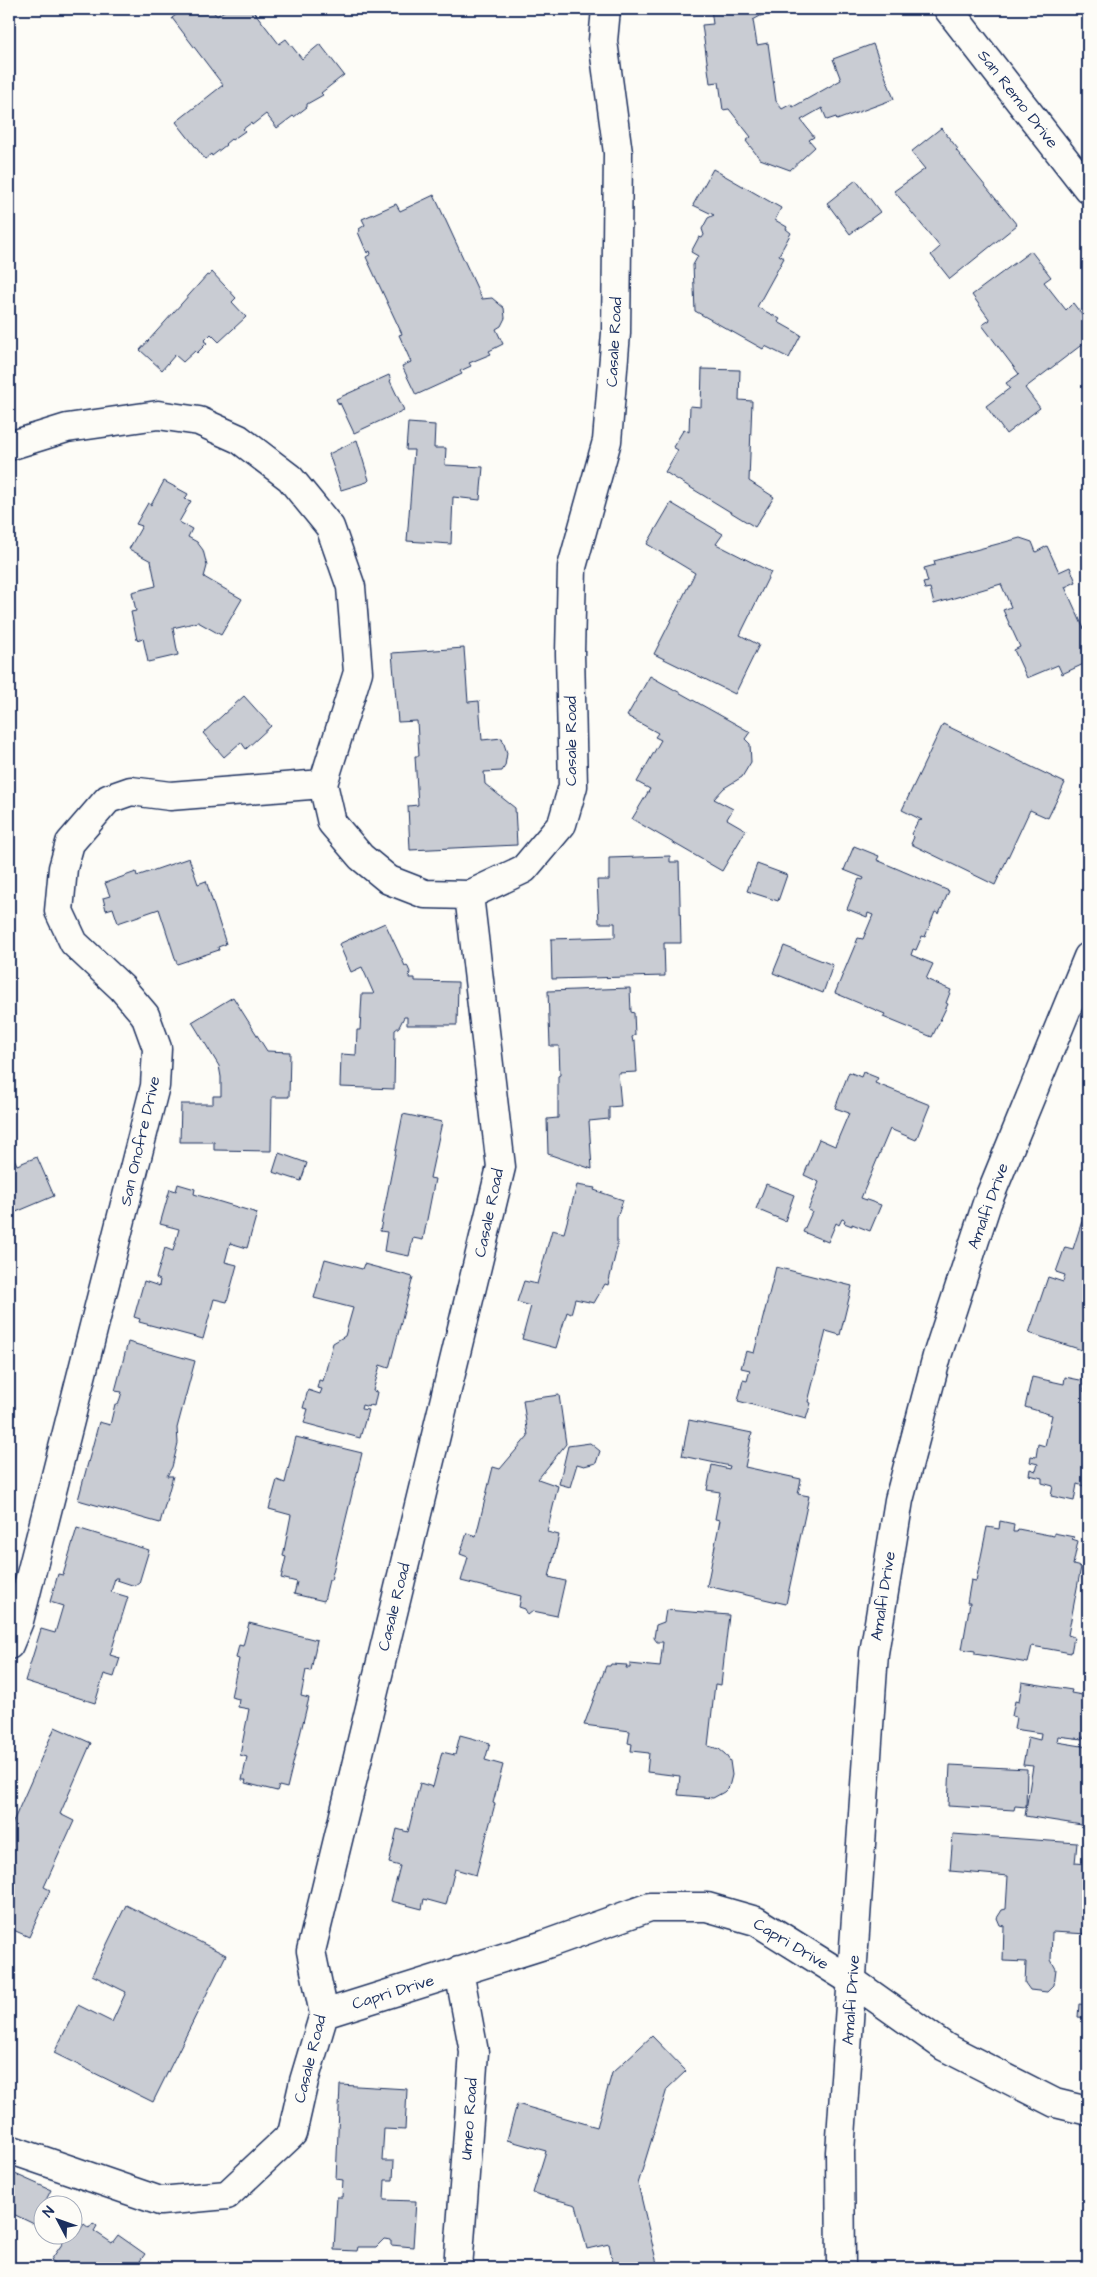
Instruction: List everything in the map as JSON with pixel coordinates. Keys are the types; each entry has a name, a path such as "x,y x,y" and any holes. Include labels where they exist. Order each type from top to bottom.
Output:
{"street":[{"name":"Casale Road","path":"9,2149 160,2201 227,2195 292,2134 324,2014 311,1951 501,1167 469,894 524,869 562,824 573,786 570,653 572,567 608,441 616,333 618,153 603,40 606,9"},
{"name":"San Remo Drive","path":"948,9 1088,189"},
{"path":"9,446 67,428 158,415 200,421 240,439 290,478 330,527 352,587 358,672 323,784 332,823 361,857 390,880 425,894 469,894"},
{"name":"San Onofre Drive","path":"9,1644 22,1611 155,1086 157,1048 145,1015 122,988 74,943 59,911 63,868 70,843 108,799 131,791 170,796 323,784"},
{"name":"Amalfi Drive","path":"841,2268 840,2152 874,1653 899,1500 937,1356 987,1203 1088,957"},
{"name":"Capri Drive","path":"324,2014 544,1945 650,1907 707,1907 756,1921 852,1981 945,2047 1055,2103 1088,2112"},
{"name":"Umeo Road","path":"458,2268 474,2052 459,1971"}],"building":[{"path":"184,9 211,9 217,16 227,9 252,9 279,44 286,39 302,59 320,44 344,75 321,93 323,95 307,104 307,107 277,128 266,114 252,125 251,123 243,129 245,131 231,139 212,156 211,154 205,159 176,122 223,85 172,18"},
{"path":"711,9 773,9 753,20 757,45 768,43 776,101 782,109 791,104 793,107 841,80 833,59 873,44 894,99 837,120 836,117 827,120 822,108 801,120 814,137 809,140 815,147 790,170 760,159 746,141 751,137 729,109 723,110 719,82 710,83 702,25 713,24"},
{"path":"941,128 958,149 956,150 1017,225 950,279 931,255 940,247 894,191 925,169 911,152"},
{"path":"713,169 781,208 775,220 787,227 786,229 791,233 779,255 784,258 757,307 780,319 778,322 801,335 789,358 765,346 763,349 695,311 693,265 698,256 691,252 699,237 702,238 704,235 702,229 708,218 714,215 693,205"},
{"path":"856,180 880,212 850,234 827,203"},
{"path":"434,195 482,299 492,298 504,308 505,318 501,326 496,329 503,344 489,351 491,354 469,363 471,366 460,371 462,374 416,395 402,366 411,362 399,335 402,334 366,257 371,254 370,251 367,253 358,232 365,225 362,219 396,204 400,211"},
{"path":"1031,251 1051,277 1044,282 1066,310 1073,303 1088,323 1088,340 1025,388 1040,408 1006,434 986,406 1010,388 1006,383 1019,374 982,325 990,320 972,295"},
{"path":"212,272 236,298 232,302 246,317 219,342 211,334 204,341 207,343 197,353 195,351 183,362 175,355 162,370 140,350 207,275 209,276"},
{"path":"702,369 740,370 739,400 752,401 749,481 774,497 755,527 665,472 678,450 673,447 684,429 689,432 690,406 701,407"},
{"path":"389,375 404,410 354,433 340,403 339,405 336,399"},
{"path":"408,423 435,425 434,448 446,448 445,465 483,467 480,500 453,497 451,544 407,541 414,450 406,450"},
{"path":"357,440 369,480 341,490 329,454"},
{"path":"164,481 188,494 185,499 191,501 179,522 192,529 188,537 197,542 203,550 207,566 204,577 242,599 221,635 198,622 173,628 178,655 148,662 143,638 137,640 131,612 136,611 132,592 156,586 151,561 129,549 142,526 136,524 148,503 151,505"},
{"path":"671,503 723,534 716,544 771,572 740,635 759,645 735,694 654,654 695,573 647,544"},
{"path":"1020,538 1032,542 1036,552 1047,546 1059,572 1070,567 1076,582 1065,587 1084,629 1088,629 1088,662 1062,674 1058,665 1027,678 1014,650 1020,647 1003,610 1011,607 1001,584 934,604 930,588 925,589 923,583 928,582 924,568 935,565 934,561"},
{"path":"464,648 468,702 479,701 482,740 502,738 507,753 505,766 502,771 484,772 485,784 515,808 517,845 410,850 408,806 418,805 415,756 419,756 417,721 398,722 392,653"},
{"path":"650,676 750,732 745,739 750,744 751,762 742,777 724,788 714,799 733,809 727,819 746,830 722,871 632,819 650,789 637,782 661,740 655,737 658,733 627,716"},
{"path":"244,696 271,726 246,749 241,742 224,757 203,733"},
{"path":"943,724 1065,783 1048,818 1030,810 995,885 911,844 914,837 911,834 918,821 922,820 902,810"},
{"path":"854,846 879,856 877,860 949,891 939,914 935,912 925,937 922,936 916,950 913,949 911,955 933,964 926,979 951,990 946,1003 948,1004 932,1037 883,1017 885,1014 835,993 858,938 863,939 873,915 868,913 867,917 847,909 859,879 863,880 864,878 844,870"},
{"path":"670,856 670,862 679,862 681,943 664,943 665,976 552,979 551,939 615,937 615,923 599,923 597,880 609,880 609,858"},
{"path":"189,858 198,884 206,881 226,944 218,947 219,950 177,964 159,909 118,923 113,908 106,910 103,898 110,896 105,883 136,872 137,876"},
{"path":"757,864 787,875 778,901 747,891"},
{"path":"385,923 405,966 407,965 410,972 409,978 415,978 415,981 458,982 457,1025 407,1025 407,1017 404,1017 399,1027 395,1030 394,1089 340,1087 341,1054 356,1055 357,1030 360,1030 362,994 374,994 362,967 351,972 339,944"},
{"path":"784,946 833,965 823,993 773,973"},
{"path":"630,988 631,1012 634,1013 635,1035 632,1037 633,1042 635,1041 637,1072 618,1073 621,1106 609,1107 609,1119 589,1121 592,1169 548,1154 547,1119 558,1118 558,1076 560,1075 559,1046 550,1046 548,991"},
{"path":"233,997 267,1051 290,1052 289,1097 272,1097 271,1151 214,1150 214,1142 180,1142 181,1104 213,1104 213,1096 221,1096 219,1066 192,1022"},
{"path":"849,1072 861,1077 863,1072 878,1078 875,1083 930,1105 916,1140 890,1129 861,1198 881,1205 870,1231 844,1223 845,1220 842,1219 839,1225 836,1223 828,1242 803,1232 812,1212 808,1210 819,1182 804,1175 819,1139 835,1146 849,1113 835,1108"},
{"path":"403,1114 442,1122 430,1178 435,1179 423,1240 413,1238 409,1256 384,1251 387,1232 380,1231"},
{"path":"9,1147 17,1165 37,1157 54,1196 9,1215"},
{"path":"279,1153 307,1163 301,1181 273,1172"},
{"path":"178,1184 195,1189 194,1194 257,1213 247,1248 230,1243 225,1262 237,1265 227,1302 214,1299 203,1339 139,1322 140,1319 134,1317 144,1281 159,1286 160,1280 156,1278 165,1248 173,1251 179,1229 160,1224 170,1189 176,1191"},
{"path":"766,1184 794,1195 785,1221 756,1209"},
{"path":"577,1185 595,1188 594,1190 623,1200 617,1218 617,1248 608,1285 605,1284 594,1303 575,1299 571,1314 567,1312 556,1348 522,1339 531,1306 517,1302 524,1281 537,1284 552,1230 564,1233"},
{"path":"1083,1218 1088,1220 1088,1352 1029,1333 1048,1277 1063,1282 1065,1275 1056,1272 1065,1247 1073,1249"},
{"path":"325,1259 362,1269 364,1264 413,1277 389,1368 380,1365 373,1391 377,1392 374,1406 362,1405 361,1409 368,1410 360,1438 304,1423 308,1409 303,1408 308,1390 320,1394 322,1389 317,1388 319,1380 323,1381 333,1343 345,1336 353,1308 314,1298"},
{"path":"776,1267 852,1286 840,1335 826,1331 808,1402 811,1403 806,1419 738,1401 743,1380 747,1381 750,1370 741,1368 746,1351 754,1353"},
{"path":"128,1342 195,1361 177,1428 178,1443 172,1467 167,1476 173,1476 160,1523 78,1500 99,1422 110,1425 115,1404 118,1405 122,1392 115,1391"},
{"path":"1032,1377 1064,1384 1065,1377 1085,1381 1083,1391 1088,1392 1088,1477 1087,1487 1077,1484 1074,1501 1051,1496 1053,1486 1042,1483 1042,1478 1029,1475 1030,1469 1036,1471 1038,1464 1030,1462 1031,1456 1036,1457 1038,1444 1045,1446 1052,1415 1025,1407"},
{"path":"559,1395 566,1444 538,1479 558,1486 547,1532 559,1535 549,1577 565,1581 557,1616 533,1611 528,1615 525,1609 519,1607 521,1596 461,1581 468,1557 460,1554 467,1533 476,1536 493,1467 500,1469 528,1436 523,1400"},
{"path":"689,1420 752,1433 745,1467 801,1479 798,1494 809,1496 786,1604 707,1586 720,1520 715,1519 720,1492 707,1490 712,1465 729,1469 730,1466 682,1456"},
{"path":"296,1437 362,1453 331,1580 329,1580 324,1601 294,1594 297,1582 281,1578 286,1557 283,1556 291,1515 269,1509 277,1480 285,1483"},
{"path":"590,1443 600,1451 596,1463 584,1466 577,1464 570,1487 559,1484 568,1446"},
{"path":"1000,1521 1014,1524 1013,1532 1017,1532 1018,1529 1054,1536 1054,1533 1074,1537 1072,1539 1078,1541 1073,1565 1081,1567 1068,1635 1074,1637 1071,1653 1032,1646 1028,1663 975,1654 975,1651 962,1649 970,1603 967,1603 971,1580 976,1581 987,1527 999,1529"},
{"path":"77,1528 149,1550 139,1583 135,1586 115,1578 111,1592 128,1597 110,1655 120,1658 114,1677 104,1674 95,1703 25,1681 41,1629 55,1633 63,1606 50,1602 58,1574 63,1575"},
{"path":"666,1610 729,1615 721,1685 715,1684 708,1746 719,1749 725,1754 730,1761 732,1775 729,1787 713,1798 678,1795 680,1776 647,1772 649,1753 631,1751 632,1744 628,1743 630,1731 584,1725 606,1666 611,1664 627,1665 626,1668 630,1668 630,1664 660,1667 663,1642 657,1642 654,1638 656,1625 664,1622"},
{"path":"249,1623 317,1640 311,1671 306,1670 301,1696 309,1698 287,1788 279,1786 277,1791 245,1783 246,1780 242,1780 247,1757 240,1755 249,1709 238,1707 239,1699 231,1697 239,1659 236,1658 239,1645 243,1646"},
{"path":"1022,1682 1072,1690 1071,1693 1088,1696 1088,1738 1058,1736 1057,1742 1088,1747 1088,1826 1025,1816 1033,1766 1023,1765 1028,1737 1040,1740 1041,1733 1014,1729 1016,1717 1012,1716 1015,1701 1019,1702"},
{"path":"55,1727 91,1743 60,1814 74,1821 44,1887 50,1890 29,1937 9,1928 9,1831"},
{"path":"460,1735 490,1743 485,1760 503,1765 493,1803 495,1804 476,1875 455,1869 446,1905 424,1899 422,1909 391,1901 400,1866 389,1863 397,1829 408,1832 420,1783 433,1787 442,1752 455,1755"},
{"path":"950,1765 1027,1769 1026,1807 1015,1806 1014,1810 948,1806"},
{"path":"953,1834 1077,1843 1075,1863 1088,1864 1088,1934 1052,1932 1051,1960 1056,1969 1054,1985 1047,1992 1030,1990 1025,1983 1026,1962 1003,1961 1004,1926 1000,1925 997,1918 1002,1910 1006,1909 1008,1876 950,1871"},
{"path":"126,1905 226,1955 153,2102 54,2053 78,2005 112,2022 126,1992 92,1975"},
{"path":"1079,2004 1088,2005 1088,2018 1078,2017"},
{"path":"652,2036 686,2071 667,2089 638,2184 658,2268 614,2268 609,2244 587,2249 576,2205 533,2193 546,2151 507,2140 517,2104 597,2127 612,2073"},
{"path":"340,2085 407,2089 405,2130 384,2129 382,2161 394,2161 393,2180 385,2180 384,2200 416,2201 413,2247 391,2245 391,2240 384,2239 376,2247 358,2247 357,2251 334,2250 337,2197 342,2197 343,2180 336,2179"},
{"path":"15,2174 51,2190 49,2194 32,2194 32,2223 9,2212 9,2188"},
{"path":"93,2223 97,2226 94,2231 112,2243 118,2235 145,2254 140,2261 150,2268 62,2268 51,2260 62,2244 82,2244 82,2227 84,2224 89,2228"}]}
